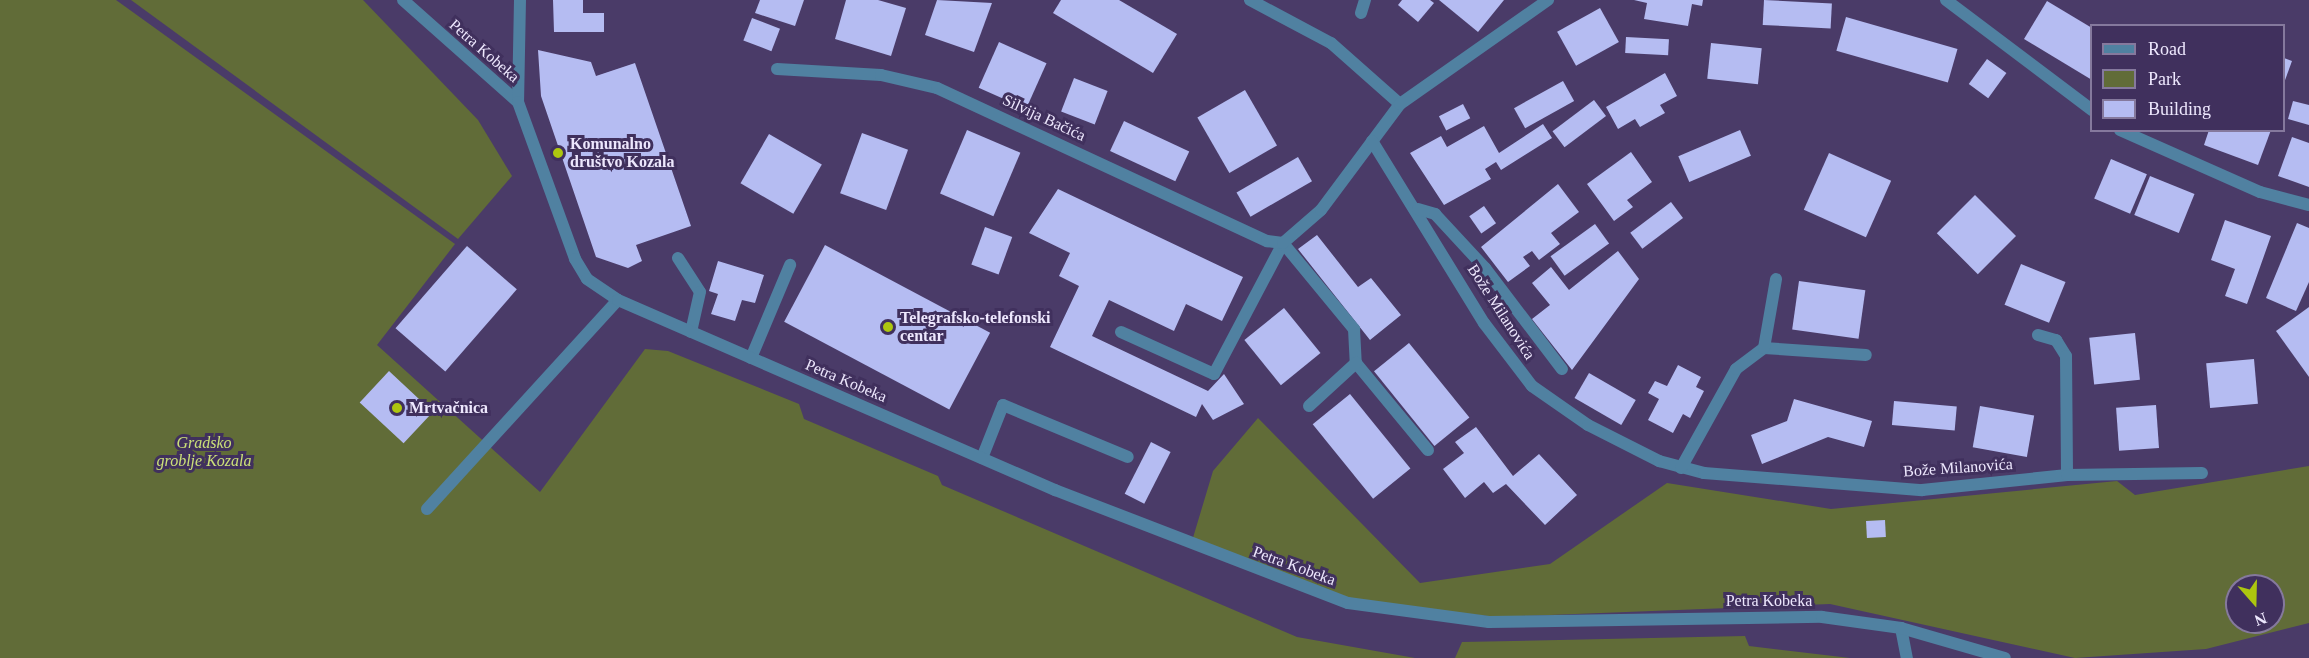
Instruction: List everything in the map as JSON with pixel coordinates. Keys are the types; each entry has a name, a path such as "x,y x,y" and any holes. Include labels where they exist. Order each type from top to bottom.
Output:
{"street":[{"name":"Petra Kobeka","path":"403,0 518,102"},
{"name":"Petra Kobeka","path":"520,0 518,102 575,259 596,288 618,300 982,458 1217,556 1348,603 1410,615 1489,622 1812,617 1901,628 2005,658"},
{"path":"1250,0 1331,44 1400,104"},
{"path":"1361,13 1365,0"},
{"path":"1120,332 1214,374 1283,243 1321,210 1400,104 1548,0"},
{"path":"1946,0 2090,109"},
{"name":"Silvija Bačića","path":"777,69 881,75 937,88 1267,241 1283,243"},
{"path":"2124,132 2228,180 2309,205"},
{"name":"Bože Milanovića","path":"1372,141 1418,209 1484,323 1532,386 1598,430 1681,468 1922,490 2067,475 2202,473"},
{"path":"1418,209 1435,214 1485,268 1562,369"},
{"path":"1283,243 1354,329 1356,363 1428,450"},
{"path":"678,258 700,292 691,332"},
{"path":"751,358 790,265"},
{"path":"1764,348 1776,279"},
{"path":"427,509 618,300"},
{"path":"2038,335 2056,340 2066,356 2067,475"},
{"path":"1681,468 1736,369 1764,348 1866,355"},
{"path":"1309,406 1356,363"},
{"path":"982,458 1003,405 1128,457"},
{"path":"1901,628 1907,658"}],"green space":[{"name":"Gradsko groblje Kozala","path":"0,0 116,0 455,244 377,345 540,492 645,349 668,351 799,404 804,419 938,476 942,485 1297,637 1415,658 0,658"},
{"path":"131,0 363,0 478,120 512,176 458,239"},
{"path":"1258,418 1420,583 1550,564 1667,483 1831,509 2117,481 2135,495 2309,466 2309,623 2285,629 2285,574 2225,574 2225,634 2265,634 2206,649 2075,658 1830,604 1496,617 1355,601 1192,541 1213,471"},
{"path":"1745,636 1749,646 1850,658 1455,658 1462,642"}],"building":[{"path":"553,0 583,0 583,13 604,13 604,32 554,32"},
{"path":"760,0 804,0 795,26 755,13"},
{"path":"846,0 878,0 906,8 891,56 835,39"},
{"path":"937,0 992,3 974,52 925,35"},
{"path":"1061,0 1119,0 1177,34 1153,73 1053,13"},
{"path":"1402,0 1430,0 1434,3 1418,22 1398,5"},
{"path":"1439,0 1504,0 1478,32"},
{"path":"1634,0 1703,0 1702,6 1692,4 1688,26 1644,19 1647,3"},
{"path":"1764,0 1832,4 1831,29 1763,25"},
{"path":"2047,1 2090,27 2090,79 2024,39"},
{"path":"1600,8 1619,42 1576,66 1557,32"},
{"path":"1846,17 1958,49 1948,83 1836,51"},
{"path":"752,18 780,29 771,51 743,40"},
{"path":"1626,37 1669,39 1668,55 1625,53"},
{"path":"999,42 1047,63 1026,109 979,88"},
{"path":"1711,43 1762,48 1758,84 1707,79"},
{"path":"538,50 591,62 596,76 635,63 691,226 636,245 642,261 628,268 596,257 541,96"},
{"path":"2285,58 2292,61 2285,80"},
{"path":"1987,59 2006,73 1988,98 1969,84"},
{"path":"1665,73 1677,96 1660,105 1665,113 1640,127 1635,119 1618,129 1606,107"},
{"path":"1074,78 1108,91 1095,125 1061,112"},
{"path":"1563,81 1574,101 1525,128 1514,108"},
{"path":"1245,90 1277,145 1229,173 1197,118"},
{"path":"1594,100 1606,116 1565,147 1552,131"},
{"path":"2293,101 2309,105 2309,125 2288,119"},
{"path":"1463,104 1470,118 1446,131 1439,116"},
{"path":"1124,121 1189,151 1175,181 1110,151"},
{"path":"1543,124 1552,138 1501,170 1496,162 1485,169 1491,179 1444,205 1410,153 1441,136 1447,147 1484,126 1499,153"},
{"path":"967,130 1020,153 993,216 940,194"},
{"path":"1740,130 1751,156 1689,182 1678,156"},
{"path":"2208,132 2270,132 2258,165 2204,145"},
{"path":"862,133 908,150 886,210 840,193"},
{"path":"769,134 822,164 793,214 740,183"},
{"path":"2292,137 2309,143 2309,187 2278,176"},
{"path":"1631,152 1652,182 1627,200 1633,207 1614,221 1587,184"},
{"path":"1829,153 1891,181 1866,237 1804,210"},
{"path":"1298,157 1312,181 1251,217 1237,192"},
{"path":"2111,159 2147,174 2130,214 2094,199"},
{"path":"2150,176 2195,194 2179,233 2134,215"},
{"path":"1558,184 1579,212 1551,233 1560,244 1539,260 1532,251 1523,257 1530,266 1508,282 1481,247"},
{"path":"1058,189 1243,277 1222,321 1186,304 1174,331 1109,300 1092,336 1208,391 1224,374 1244,404 1213,420 1202,404 1196,417 1050,347 1079,286 1059,276 1070,253 1029,233"},
{"path":"1975,195 2016,236 1978,274 1937,233"},
{"path":"1671,202 1683,218 1642,249 1630,233"},
{"path":"1484,206 1496,223 1481,234 1469,216"},
{"path":"2225,220 2271,236 2247,304 2225,296 2235,269 2211,260"},
{"path":"2297,223 2309,228 2309,282 2296,311 2266,298"},
{"path":"1595,224 1609,243 1565,276 1551,256"},
{"path":"985,227 1012,237 999,275 971,265"},
{"path":"1317,235 1358,287 1371,278 1401,315 1370,340 1298,249"},
{"name":"Telegrafsko-telefonski centar","path":"825,245 990,333 949,410 784,322"},
{"path":"467,246 517,289 445,372 395,328"},
{"path":"1618,251 1639,279 1572,370 1532,319 1550,305 1532,283 1551,267 1569,290"},
{"path":"718,261 764,275 755,303 742,300 735,321 711,314 718,294 709,291"},
{"path":"2021,264 2066,282 2049,323 2005,305"},
{"path":"1799,281 1865,290 1859,339 1792,330"},
{"path":"2309,307 2309,377 2276,331"},
{"path":"1284,308 1321,353 1281,385 1244,340"},
{"path":"2135,333 2140,380 2094,385 2089,338"},
{"path":"1409,343 1469,418 1434,446 1374,371"},
{"path":"2254,359 2258,404 2210,408 2206,363"},
{"path":"1678,365 1701,377 1696,387 1704,391 1690,418 1683,414 1673,433 1648,420 1659,399 1648,393 1655,381 1667,386"},
{"name":"Mrtvačnica","path":"389,371 433,412 404,443 360,402"},
{"path":"1589,373 1636,400 1621,425 1574,398"},
{"path":"1350,394 1410,469 1373,499 1313,424"},
{"path":"1794,399 1872,421 1864,447 1828,437 1762,464 1751,435 1787,421"},
{"path":"1894,401 1957,406 1955,430 1892,425"},
{"path":"2156,405 2159,448 2119,451 2116,408"},
{"path":"1980,406 2034,416 2027,457 1973,447"},
{"path":"1476,427 1513,476 1539,454 1577,495 1545,525 1506,484 1493,493 1484,482 1465,498 1443,469 1464,453 1455,442"},
{"path":"1151,442 1171,452 1144,504 1125,494"},
{"path":"1885,520 1886,537 1867,538 1866,521"}],"place":[{"name":"Komunalno društvo Kozala","path":"558,153"},
{"name":"Telegrafsko-telefonski centar","path":"888,327"},
{"name":"Mrtvačnica","path":"397,408"}]}
